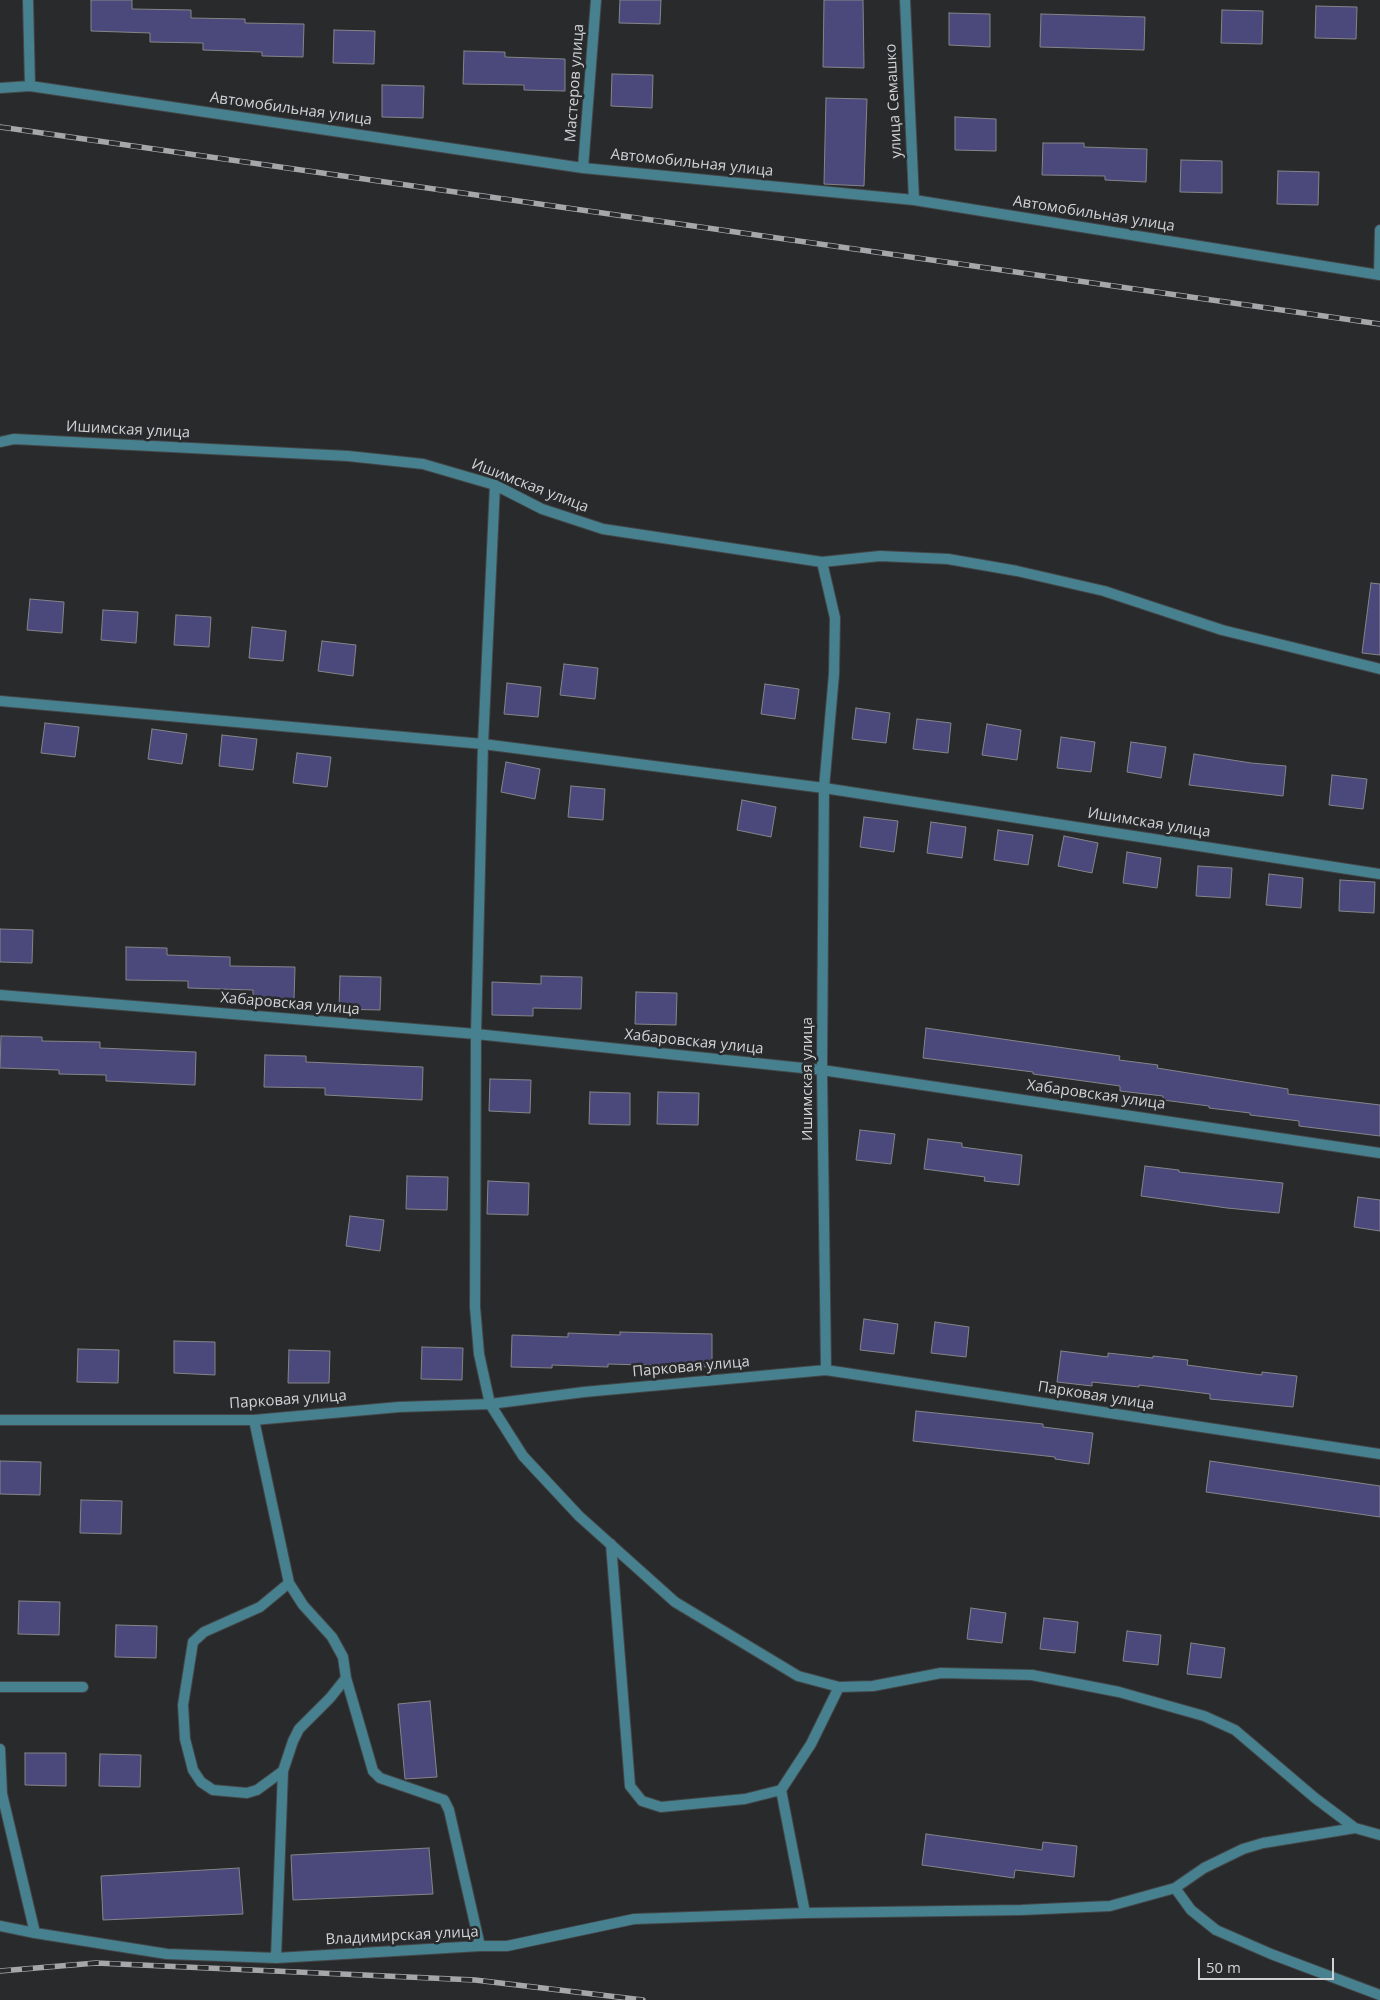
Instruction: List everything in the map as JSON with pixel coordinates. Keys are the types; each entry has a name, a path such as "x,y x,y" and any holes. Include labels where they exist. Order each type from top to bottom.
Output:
{"street":[{"path":"28,0 30,86"},
{"name":"Мастеров улица","path":"583,168 596,0"},
{"name":"улица Семашко","path":"905,0 914,200"},
{"name":"Автомобильная улица","path":"0,88 30,86 583,168 914,200 1379,275"},
{"path":"1379,275 1380,230"},
{"name":"Ишимская улица","path":"0,442 14,439 348,456 423,464 495,485 542,509 603,529 822,562 835,618 834,674 824,788 822,1070 826,1370"},
{"path":"495,485 484,744 476,1034 475,1307 480,1354 490,1404 523,1456 579,1516 675,1602 798,1676 839,1687 873,1686 941,1673 1032,1675 1119,1692 1204,1716 1236,1730 1315,1798 1355,1828 1380,1835"},
{"path":"822,562 880,556 938,558 1017,571 1104,591 1222,630 1380,669"},
{"name":"Ишимская улица","path":"0,700 484,744 824,788 1380,874"},
{"name":"Хабаровская улица","path":"0,995 476,1034 822,1070 1380,1152"},
{"name":"Парковая улица","path":"0,1420 254,1420 398,1407 490,1404 584,1392 826,1370 1380,1454"},
{"path":"254,1420 289,1583 302,1605 332,1637 343,1657 346,1678 373,1770 380,1778 444,1800 449,1810 480,1946"},
{"path":"611,1544 630,1786 642,1800 662,1808 745,1799 781,1790 811,1744 839,1687"},
{"path":"283,1771 257,1790 246,1793 213,1790 201,1782 193,1770 185,1738 183,1705 193,1642 204,1632 260,1607 289,1583"},
{"path":"276,1958 283,1771 299,1729 330,1698 346,1678"},
{"path":"0,1688 84,1687"},
{"path":"0,1749 2,1794 35,1933"},
{"path":"781,1790 806,1913"},
{"name":"Владимирская улица","path":"0,1926 167,1954 276,1958 507,1946 634,1919 1110,1906 1175,1888 1204,1868 1243,1849 1263,1843 1355,1828"},
{"path":"1175,1888 1191,1910 1216,1930 1271,1954 1380,1995"}],"building":[{"path":"91,0 132,0 132,9 191,10 191,18 245,19 245,23 304,24 303,57 262,56 262,52 203,50 203,43 150,42 150,33 91,31"},
{"path":"620,0 661,0 660,24 619,23"},
{"path":"824,0 863,0 864,68 823,67"},
{"path":"1316,6 1357,7 1356,39 1315,38"},
{"path":"1222,10 1263,11 1262,44 1221,43"},
{"path":"949,13 990,14 990,47 949,45"},
{"path":"1041,14 1145,17 1144,50 1040,47"},
{"path":"334,30 375,31 374,64 333,63"},
{"path":"464,51 505,52 505,57 565,59 565,91 524,90 524,85 463,84"},
{"path":"612,74 653,75 652,108 611,106"},
{"path":"382,85 424,86 423,118 382,117"},
{"path":"826,98 867,99 864,186 824,184"},
{"path":"955,117 996,119 996,151 955,150"},
{"path":"1043,143 1084,143 1084,147 1147,149 1146,182 1105,180 1105,176 1042,175"},
{"path":"1181,160 1222,161 1222,193 1180,192"},
{"path":"1278,171 1319,172 1318,205 1277,204"},
{"path":"1371,583 1380,584 1380,655 1362,653"},
{"path":"30,599 64,602 62,633 27,630"},
{"path":"103,610 138,612 136,643 101,640"},
{"path":"176,615 211,617 209,647 174,645"},
{"path":"252,627 286,631 283,661 249,658"},
{"path":"322,641 356,645 353,676 318,671"},
{"path":"564,664 598,668 595,699 560,695"},
{"path":"507,683 541,687 538,717 504,714"},
{"path":"765,684 799,689 795,719 761,714"},
{"path":"856,708 890,713 886,743 852,739"},
{"path":"917,719 951,723 948,753 913,749"},
{"path":"45,723 79,727 75,757 41,753"},
{"path":"987,724 1021,730 1017,760 982,755"},
{"path":"152,729 187,734 182,764 148,759"},
{"path":"222,735 257,739 253,770 219,766"},
{"path":"1061,737 1095,742 1091,772 1057,768"},
{"path":"1131,742 1166,747 1161,778 1127,772"},
{"path":"297,753 331,757 327,787 293,783"},
{"path":"1194,754 1251,763 1286,766 1283,796 1189,785"},
{"path":"506,762 540,769 535,799 501,792"},
{"path":"1332,775 1367,779 1363,809 1329,805"},
{"path":"571,786 605,789 603,820 568,817"},
{"path":"742,800 776,807 771,837 737,830"},
{"path":"864,817 898,821 894,852 860,847"},
{"path":"931,822 966,827 962,858 927,853"},
{"path":"998,830 1033,835 1028,865 994,860"},
{"path":"1064,836 1098,843 1092,873 1058,866"},
{"path":"1127,852 1161,858 1157,888 1123,883"},
{"path":"1198,866 1232,868 1230,898 1196,896"},
{"path":"1269,874 1303,878 1301,908 1266,905"},
{"path":"1340,880 1375,882 1374,913 1339,911"},
{"path":"0,929 33,930 32,963 0,962"},
{"path":"126,947 167,948 167,955 230,957 230,966 295,967 294,1000 253,999 253,990 188,988 188,981 126,980"},
{"path":"340,976 381,977 380,1010 339,1009"},
{"path":"541,976 582,977 581,1009 533,1008 533,1016 492,1015 492,982 541,984"},
{"path":"636,992 677,993 676,1025 635,1024"},
{"path":"926,1028 1120,1056 1119,1060 1158,1065 1157,1068 1288,1089 1288,1094 1380,1105 1380,1136 1299,1126 1299,1121 1250,1115 1250,1113 1163,1100 1163,1096 1120,1091 1120,1086 1033,1074 1033,1072 923,1058"},
{"path":"1,1036 42,1037 42,1041 100,1042 100,1048 196,1052 195,1085 106,1081 106,1075 59,1074 59,1070 0,1068"},
{"path":"265,1055 306,1056 306,1062 423,1067 422,1100 325,1095 325,1088 264,1087"},
{"path":"490,1079 531,1080 530,1113 489,1111"},
{"path":"590,1092 630,1093 630,1125 589,1124"},
{"path":"658,1092 699,1093 698,1125 657,1124"},
{"path":"860,1130 895,1134 891,1164 856,1160"},
{"path":"928,1139 962,1143 962,1147 1022,1155 1019,1185 984,1181 985,1177 924,1169"},
{"path":"1145,1166 1179,1170 1179,1172 1283,1183 1279,1213 1141,1196"},
{"path":"407,1176 448,1177 447,1210 406,1209"},
{"path":"488,1181 529,1183 528,1215 487,1214"},
{"path":"1358,1197 1380,1200 1380,1231 1354,1227"},
{"path":"350,1216 384,1220 380,1251 346,1246"},
{"path":"864,1319 898,1324 894,1354 860,1350"},
{"path":"935,1322 969,1327 966,1357 931,1353"},
{"path":"620,1332 712,1334 712,1367 608,1364 608,1367 552,1365 552,1368 511,1367 512,1335 568,1337 568,1333 620,1335"},
{"path":"174,1341 215,1342 215,1375 174,1373"},
{"path":"422,1347 463,1348 462,1380 421,1379"},
{"path":"78,1349 119,1350 118,1383 77,1382"},
{"path":"289,1350 330,1351 329,1383 288,1383"},
{"path":"1061,1351 1108,1357 1108,1353 1153,1358 1153,1356 1188,1360 1187,1365 1262,1375 1262,1372 1297,1376 1293,1407 1210,1399 1210,1394 1139,1385 1139,1387 1092,1382 1092,1386 1057,1382"},
{"path":"916,1411 1043,1424 1043,1427 1093,1433 1089,1464 1055,1459 1055,1457 913,1441"},
{"path":"0,1461 41,1462 40,1495 0,1494"},
{"path":"1210,1461 1380,1486 1380,1517 1206,1492"},
{"path":"81,1500 122,1501 121,1534 80,1533"},
{"path":"19,1601 60,1602 59,1635 18,1634"},
{"path":"971,1608 1006,1613 1002,1643 967,1639"},
{"path":"1044,1618 1078,1622 1075,1653 1040,1649"},
{"path":"116,1625 157,1626 156,1658 115,1657"},
{"path":"1127,1631 1161,1635 1158,1665 1123,1661"},
{"path":"1191,1643 1225,1648 1221,1678 1187,1674"},
{"path":"430,1701 437,1777 405,1779 398,1704"},
{"path":"25,1753 66,1753 66,1786 25,1785"},
{"path":"100,1754 141,1755 140,1787 99,1786"},
{"path":"926,1834 1042,1850 1043,1842 1077,1846 1074,1877 1015,1870 1014,1878 922,1865"},
{"path":"429,1848 433,1894 293,1900 291,1855"},
{"path":"239,1868 243,1914 103,1920 101,1876"}],"railway":[{"path":"0,127 1380,324"},
{"path":"0,1971 96,1963 475,1980 643,2000"}]}
